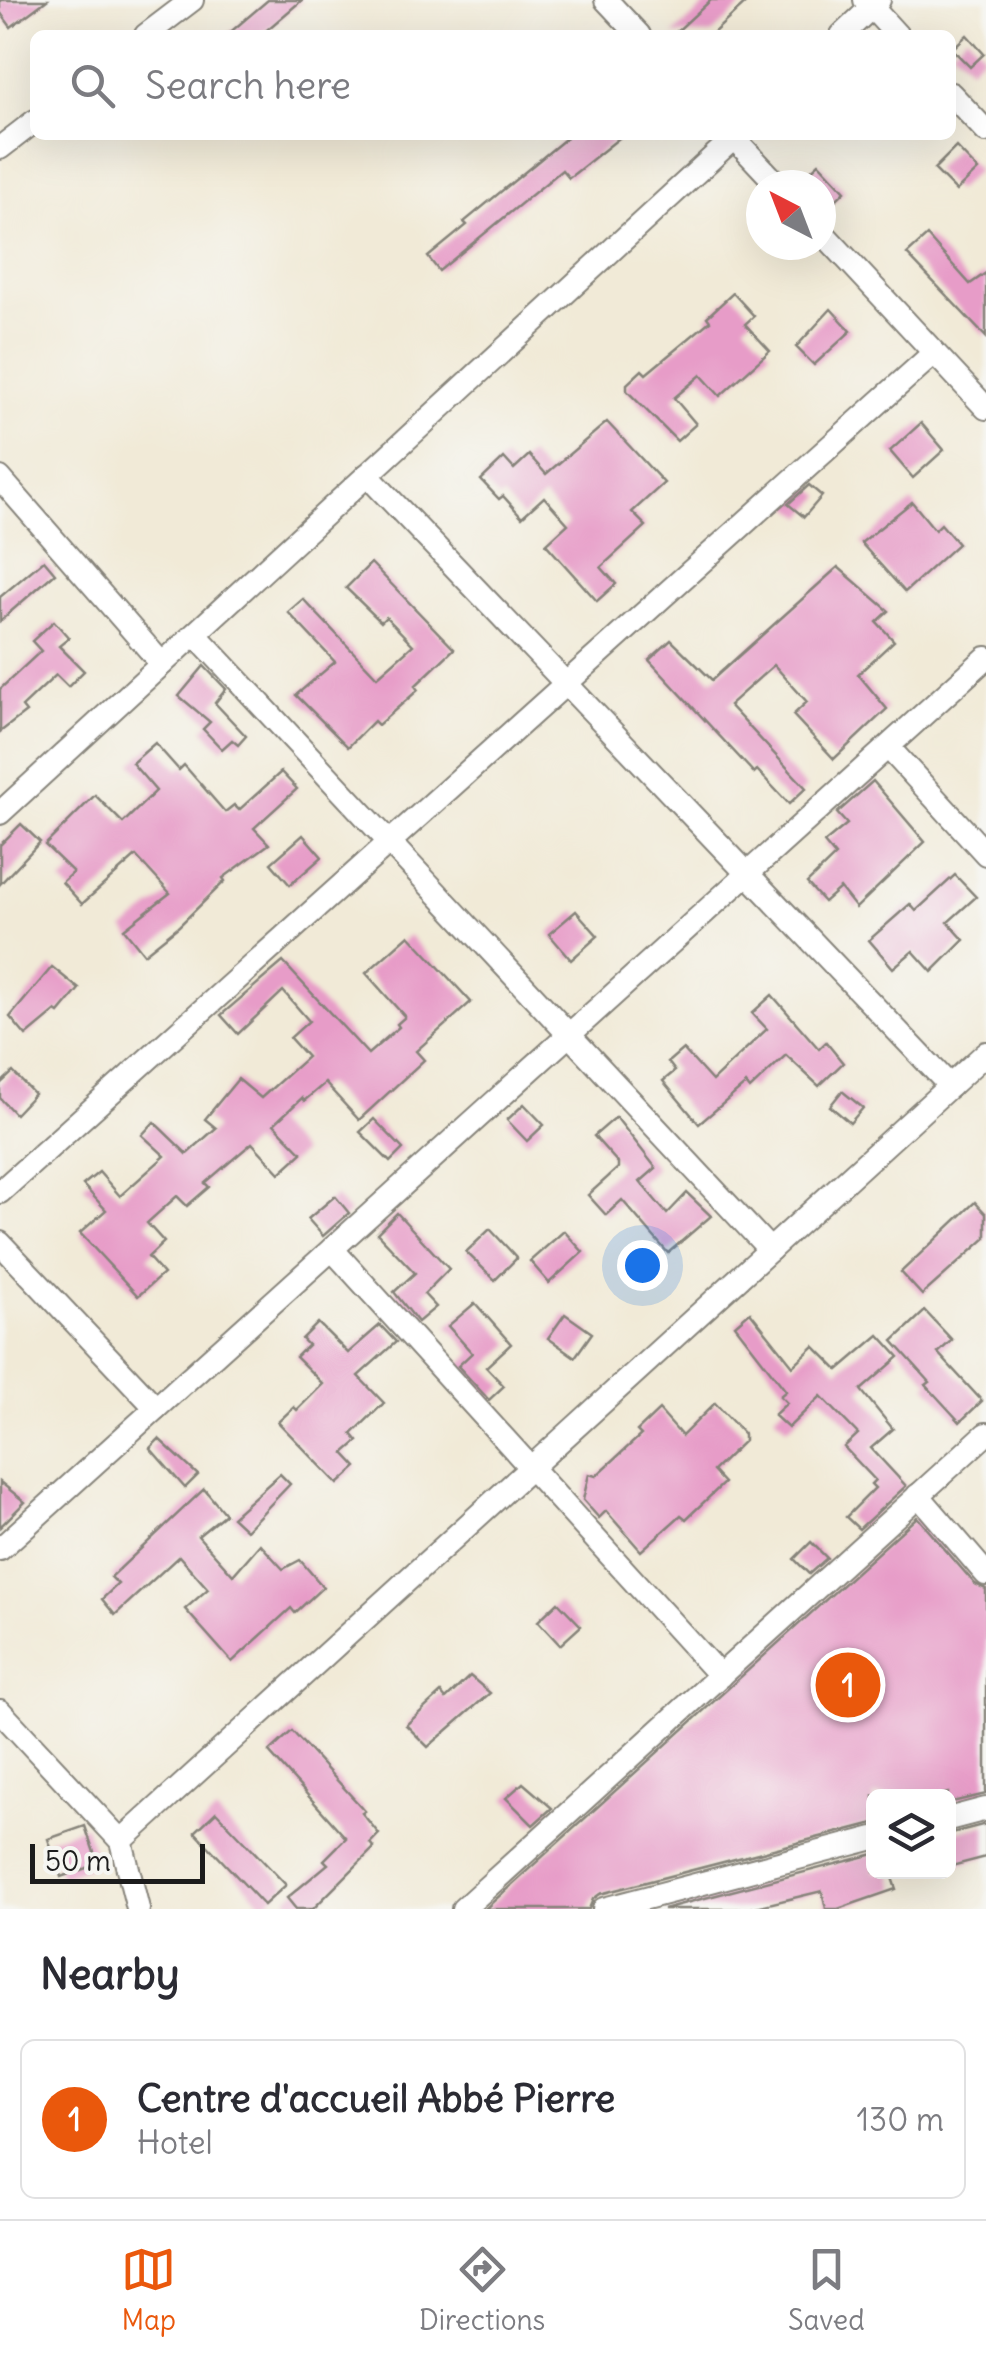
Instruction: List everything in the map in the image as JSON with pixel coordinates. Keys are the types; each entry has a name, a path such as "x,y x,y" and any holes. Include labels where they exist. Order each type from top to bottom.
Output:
{"street":[{"path":"153,30 192,0"},
{"path":"606,0 633,30"},
{"path":"847,30 872,2 893,30"},
{"path":"956,99 986,132"},
{"path":"0,148 30,125"},
{"path":"0,814 730,140"},
{"path":"738,140 765,170"},
{"path":"836,247 986,408"},
{"path":"0,1192 934,353"},
{"path":"368,475 950,1086"},
{"path":"0,478 162,664"},
{"path":"195,634 770,1250"},
{"path":"0,1548 986,658"},
{"path":"888,748 986,854"},
{"path":"121,1841 986,1054"},
{"path":"0,1242 156,1408"},
{"path":"332,1248 720,1676"},
{"path":"464,1909 986,1434"},
{"path":"918,1495 986,1574"},
{"path":"0,1711 121,1841 138,1909"},
{"path":"956,1817 986,1809"},
{"path":"604,1909 866,1840"}],"building":[{"path":"0,0 47,0 11,27 0,12"},
{"path":"268,0 302,0 267,30 233,30"},
{"path":"711,0 749,0 716,30 678,30"},
{"path":"967,35 984,54 970,67 956,53 956,45"},
{"path":"564,140 617,140 569,178 562,170 439,271 428,257 467,225 464,222"},
{"path":"956,147 978,170 956,191 934,169"},
{"path":"836,181 845,191 836,200"},
{"path":"927,236 970,284 986,273 986,337 907,254"},
{"path":"733,293 754,316 745,324 770,351 720,396 701,375 674,398 696,424 677,441 627,391 627,384 642,370 646,374 710,321 707,317"},
{"path":"831,309 851,331 814,365 796,347"},
{"path":"607,422 664,483 632,512 646,526 601,567 616,584 597,601 546,544 568,524 544,497 522,517 481,480 504,458 514,469 529,455 546,474"},
{"path":"921,423 944,450 913,478 890,451"},
{"path":"809,485 822,496 804,517 788,504"},
{"path":"912,502 935,530 941,524 958,544 905,592 861,543"},
{"path":"44,560 55,573 0,621 0,597"},
{"path":"371,563 454,649 415,686 418,690 378,725 374,721 348,747 296,695 335,662 288,612 303,599 377,677 413,645 386,617 381,622 346,588"},
{"path":"838,567 889,611 877,622 894,641 858,674 887,709 834,759 793,715 807,702 774,665 729,705 806,788 789,804 757,770 754,773 649,660 671,640 712,680"},
{"path":"54,621 69,638 59,646 84,671 68,687 56,675 22,707 26,712 0,732 0,689 41,651 32,641"},
{"path":"204,666 226,689 215,703 246,736 238,745 232,740 222,749 203,729 210,722 179,696"},
{"path":"155,743 179,770 184,765 225,812 234,805 239,810 281,772 297,789 254,828 269,844 223,878 225,881 179,926 144,954 124,929 170,893 136,856 82,904 62,882 73,872 45,845 95,795 123,823 156,791 132,763"},
{"path":"873,781 925,842 856,908 840,888 824,902 807,883 835,856 824,843 847,824 837,813"},
{"path":"21,824 40,842 0,884 0,845"},
{"path":"303,835 322,857 290,885 271,863"},
{"path":"955,875 976,897 948,922 964,940 932,972 913,951 893,968 869,940 910,904 916,911"},
{"path":"576,911 598,936 571,960 549,934"},
{"path":"409,935 471,1002 416,1051 424,1060 359,1120 325,1083 304,1101 302,1098 274,1124 302,1153 280,1173 252,1143 205,1183 209,1187 187,1206 177,1196 147,1223 164,1242 148,1257 163,1274 138,1296 80,1233 106,1210 83,1185 99,1172 120,1196 165,1156 142,1135 154,1122 187,1154 216,1128 205,1119 238,1079 261,1098 307,1057 290,1038 309,1021 283,991 238,1034 221,1015 283,962 368,1054 405,1017 366,973"},
{"path":"52,967 79,989 59,1013 56,1011 26,1036 10,1017"},
{"path":"772,995 819,1049 826,1042 843,1063 819,1086 786,1055 750,1089 746,1084 699,1124 663,1081 675,1071 668,1062 683,1049 712,1081 767,1029 752,1013"},
{"path":"13,1072 34,1094 15,1114 0,1098 0,1084"},
{"path":"842,1091 863,1108 850,1123 830,1106"},
{"path":"524,1104 544,1125 527,1141 507,1120"},
{"path":"616,1117 656,1168 640,1182 667,1214 687,1193 711,1216 668,1253 622,1200 606,1215 588,1195 618,1168 594,1136"},
{"path":"374,1119 403,1149 390,1162 360,1132"},
{"path":"335,1196 349,1213 323,1236 308,1219"},
{"path":"975,1202 986,1214 986,1238 922,1295 901,1272"},
{"path":"397,1213 449,1269 424,1294 436,1307 418,1322 394,1292 415,1273 377,1233"},
{"path":"490,1229 517,1258 495,1280 466,1252"},
{"path":"564,1231 583,1252 549,1283 530,1261"},
{"path":"475,1303 511,1344 486,1367 504,1386 489,1400 458,1366 472,1353 448,1326"},
{"path":"925,1311 952,1340 938,1353 982,1401 960,1422 893,1341"},
{"path":"750,1312 793,1366 814,1346 838,1370 879,1335 899,1357 861,1390 893,1429 871,1448 906,1486 859,1529 846,1517 875,1488 871,1484 875,1480 844,1447 858,1434 821,1396 788,1428 774,1415 787,1403 780,1396 786,1391 735,1325"},
{"path":"565,1314 592,1333 575,1357 548,1338"},
{"path":"318,1323 348,1353 380,1325 396,1342 358,1376 384,1403 352,1434 358,1441 344,1453 357,1467 338,1484 278,1422 294,1407 297,1410 323,1384 296,1357 308,1345 302,1339"},
{"path":"715,1403 744,1434 744,1441 713,1471 724,1483 686,1519 681,1515 641,1551 606,1511 599,1518 583,1500 589,1474 596,1476 641,1435 637,1431 659,1410 682,1436"},
{"path":"159,1439 198,1475 185,1488 150,1448"},
{"path":"280,1474 290,1484 246,1530 232,1517"},
{"path":"0,1482 25,1502 0,1527"},
{"path":"204,1489 225,1514 198,1536 233,1575 260,1544 283,1569 300,1560 323,1587 295,1613 291,1608 232,1662 185,1609 208,1589 179,1556 115,1615 102,1599 118,1584 111,1577"},
{"path":"917,1517 975,1584 986,1589 986,1794 956,1801 956,1789 866,1789 866,1825 600,1894 589,1909 485,1909"},
{"path":"811,1542 827,1558 809,1574 794,1559"},
{"path":"558,1602 581,1626 560,1645 538,1621"},
{"path":"470,1676 490,1693 428,1747 406,1725 441,1693 446,1699"},
{"path":"292,1731 365,1811 362,1813 379,1834 370,1843 374,1848 313,1909 296,1909 287,1898 328,1864 324,1860 346,1838 269,1752"},
{"path":"523,1783 552,1808 533,1825 506,1798"},
{"path":"216,1812 286,1885 264,1905 195,1832"},
{"path":"986,1824 986,1857 956,1865 956,1832"},
{"path":"85,1826 98,1864 61,1877 48,1839"},
{"path":"866,1856 866,1879 892,1879 896,1889 838,1909 826,1909 822,1891 748,1909 663,1909"}],"place":[{"name":"Centre d'accueil Abbé Pierre","path":"848,1685"}]}
